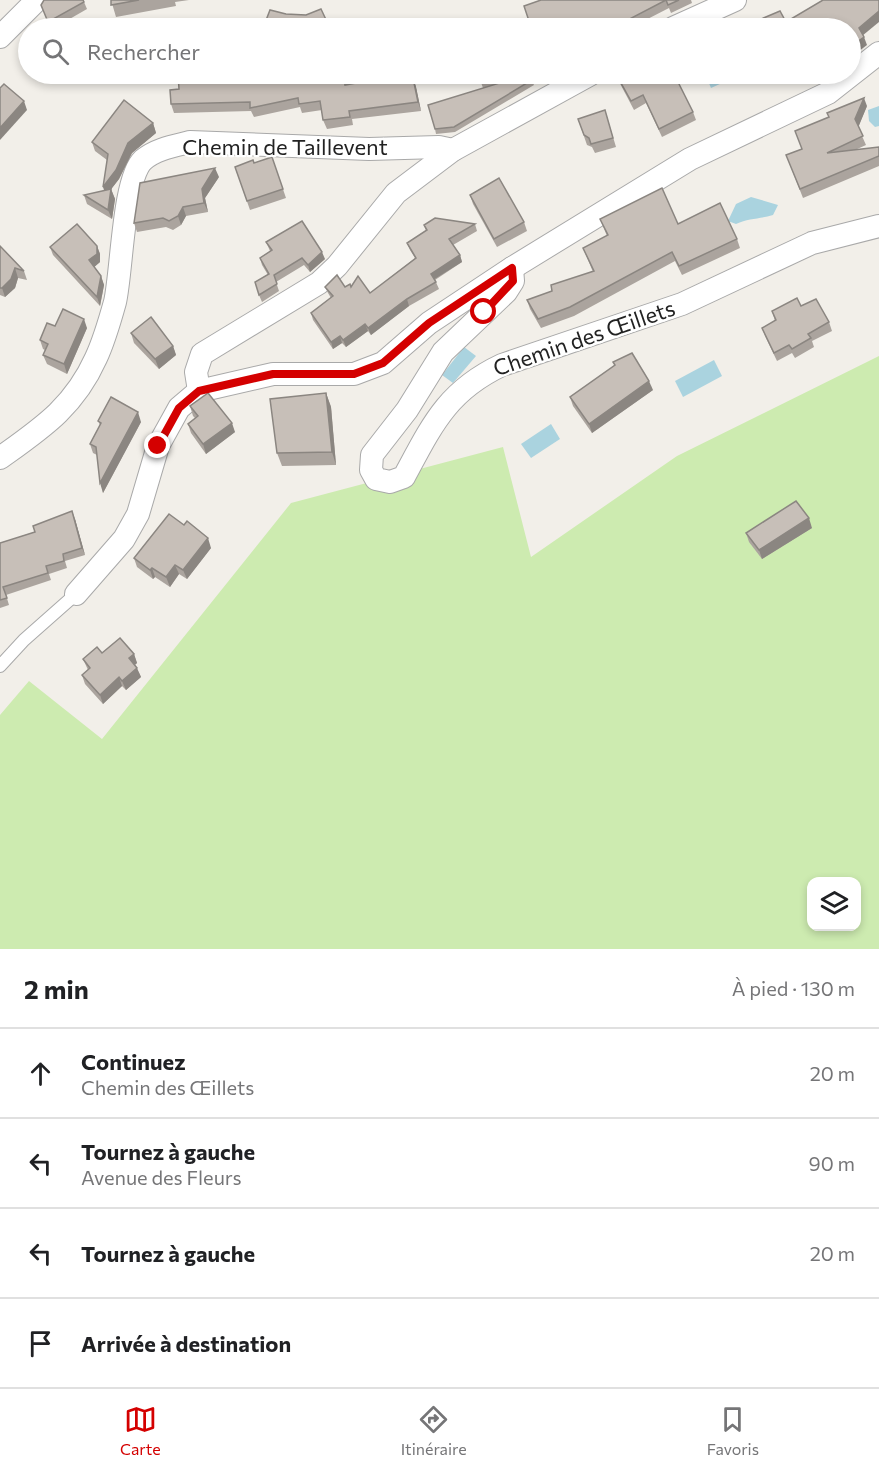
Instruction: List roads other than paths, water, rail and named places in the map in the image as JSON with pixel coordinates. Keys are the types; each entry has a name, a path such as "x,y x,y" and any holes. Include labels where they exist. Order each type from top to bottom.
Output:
{"street":[{"path":"19,18 37,0"},
{"path":"695,18 735,0"},
{"path":"0,37 18,19"},
{"path":"861,67 879,53"},
{"path":"199,391 196,372 202,354 319,283 337,266 396,193 453,150 573,84"},
{"path":"76,594 124,539 138,514 158,446 179,408 199,391 273,374 354,374 383,363 429,323 512,268 690,159 828,93 839,84"},
{"name":"Chemin de Taillevent","path":"0,458 55,418 77,395 96,357 115,301 130,194 142,161 165,148 190,142 369,149 440,147 453,150"},
{"name":"Chemin des Œillets","path":"512,268 513,281 506,292 444,352 407,410 372,455 371,470 376,479 390,482 404,477 428,432 454,395 475,378 502,365 682,304 812,243 879,226"}],"lane":[{"path":"0,666 24,640 76,594"}],"water":[{"path":"879,106 879,126 875,127 869,121 868,110"},
{"path":"751,197 778,205 773,215 736,224 728,221 736,204"},
{"path":"464,347 476,356 453,383 442,375"},
{"path":"714,360 722,376 683,397 675,381"},
{"path":"551,424 560,439 531,458 521,444"}]}
